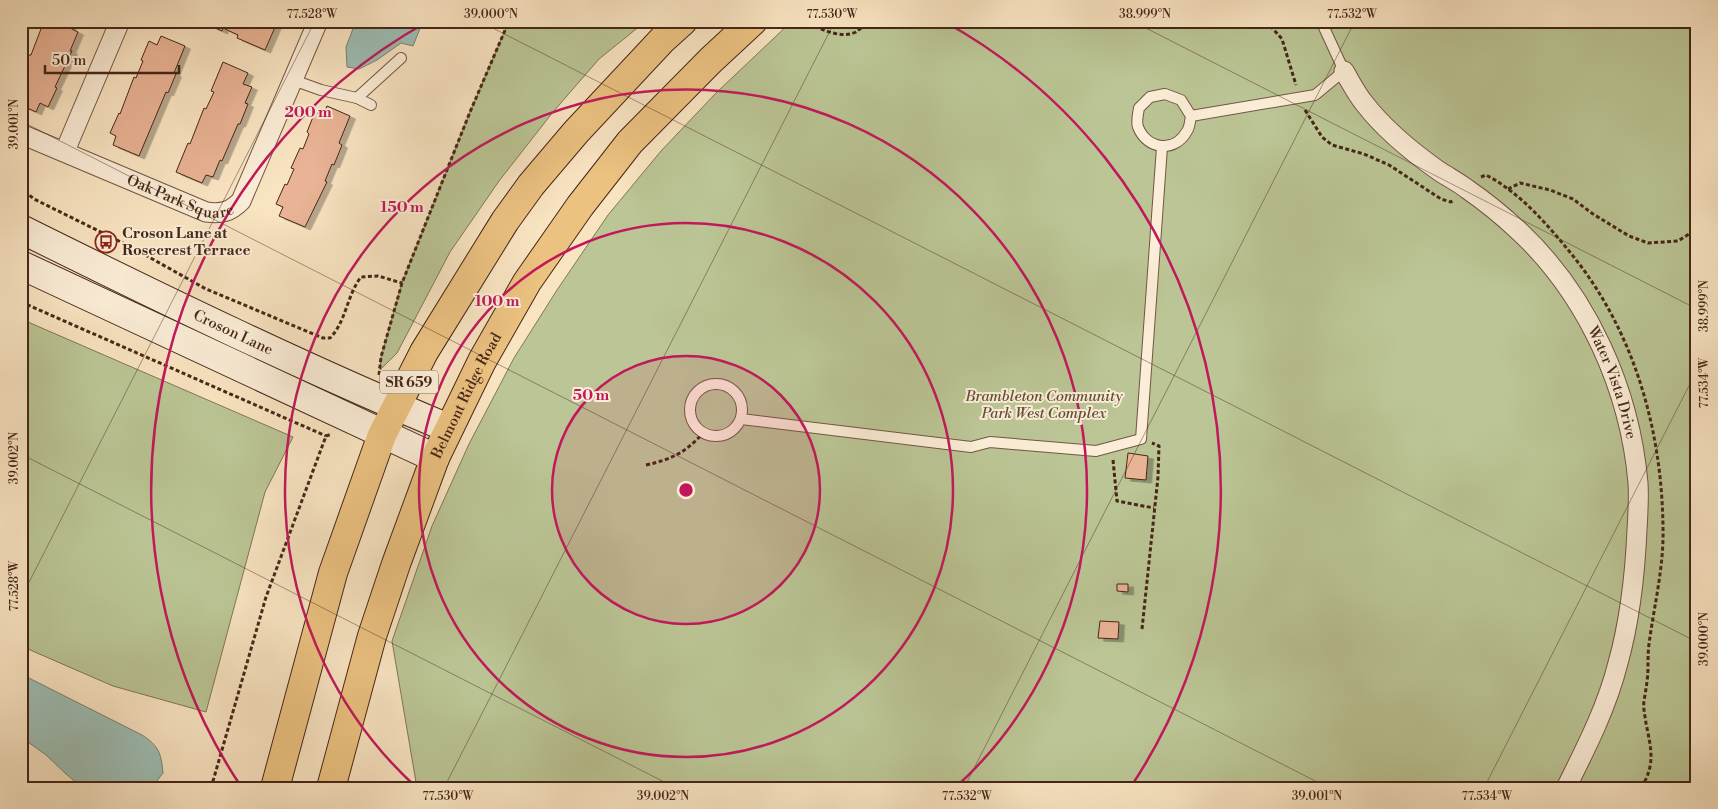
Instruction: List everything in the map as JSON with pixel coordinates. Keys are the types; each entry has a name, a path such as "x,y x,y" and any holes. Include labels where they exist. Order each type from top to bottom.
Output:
{"main road":[{"name":"SR 659","path":"275,788 333,573 382,435 424,352 505,221 531,185 576,132 663,39 683,21"},
{"name":"Belmont Ridge Road","path":"331,788 372,636 396,564 435,458 482,361 527,282 580,206 630,142 711,60 753,21"},
{"name":"Croson Lane","path":"21,229 171,303 374,385 396,406 448,428"},
{"name":"Croson Lane","path":"21,265 382,435 435,458"}],"street":[{"path":"65,151 120,21"},
{"name":"Oak Park Square","path":"21,134 206,212 226,212 241,201 318,21"},
{"name":"Water Vista Drive","path":"1344,71 1364,103 1389,130 1438,170 1466,188 1520,232 1553,266 1592,327 1622,398 1631,437 1638,483 1634,575 1618,665 1602,713 1566,788"}],"lane":[{"path":"1191,116 1315,95 1344,71 1320,21"},
{"path":"356,98 401,58"},
{"path":"292,80 372,104"},
{"path":"1165,94 1181,100 1191,116 1187,131 1176,143 1162,147 1146,140 1137,126 1139,108 1150,97 1165,94"},
{"path":"741,419 971,447 990,442 1096,451 1141,439 1162,147"},
{"path":"708,385 724,385 732,389 738,395 742,411 741,419 736,427 729,433 721,436 703,433 696,428 689,412 690,403 694,395 708,385"}],"path":[{"path":"374,385 380,370 381,358 402,283 470,112 509,21"},
{"path":"803,21 836,34 848,34 856,32 868,21"},
{"path":"1266,21 1282,39 1299,98 1322,137 1332,145 1364,154 1389,165 1441,199 1451,202 1466,188 1486,175 1499,182 1519,198 1553,231 1580,263 1600,292 1631,352 1647,402 1659,466 1663,529 1656,606 1648,646 1644,704 1652,749 1651,766 1648,777 1641,788"},
{"path":"1508,189 1520,183 1573,199 1629,236 1648,243 1678,241 1697,229"},
{"path":"21,186 34,199 131,248 206,289 323,338 330,338 337,331 355,286 361,277 378,276 402,283"},
{"path":"21,302 326,436 353,428 356,422"},
{"path":"646,465 667,460 683,452 703,433"},
{"path":"211,788 266,597 326,436"},
{"path":"1141,439 1159,446 1142,629"},
{"path":"1112,447 1117,501 1154,508"}],"green space":[{"path":"509,21 646,21 599,59 553,112 499,181 450,252 397,353 380,370 381,357 402,283 470,112"},
{"name":"Brambleton Community Park West Complex","path":"792,21 1697,21 1697,788 417,788 392,641 432,526 469,444 514,358 608,215 661,151 716,93"},
{"path":"21,319 293,437 265,492 206,712 113,686 21,646"}],"water":[{"path":"356,21 423,21 413,46 401,43 377,60 359,69 347,67 346,47"},
{"path":"21,674 142,735 152,743 160,755 163,773 154,788 83,788 46,755 21,737"}],"building":[{"path":"44,21 72,21 70,28 78,32 48,107 40,103 36,112 21,105 21,77 23,74 21,73 29,55 31,55"},
{"path":"202,21 269,21 276,25 265,50 237,38 238,35 223,28 222,31"},
{"path":"161,36 185,46 174,73 176,74 168,93 166,92 139,156 113,145 116,136 110,133 120,114 134,77 136,78 149,41 157,45"},
{"path":"223,62 248,73 243,84 252,87 245,103 248,104 240,124 238,124 222,161 220,160 213,177 206,175 202,183 176,172 188,143 190,144 204,108 206,109 214,92 211,91"},
{"path":"327,106 350,116 339,143 342,145 334,165 332,164 325,181 327,182 305,227 279,216 283,207 276,204 294,169 291,168 300,148 303,149 315,112 323,115"},
{"path":"1128,453 1148,456 1146,480 1125,478"},
{"path":"1117,584 1128,584 1128,592 1117,591"},
{"path":"1100,621 1119,622 1118,639 1098,638"}],"place":[{"name":"Croson Lane at Rosecrest Terrace","path":"106,242"}]}
